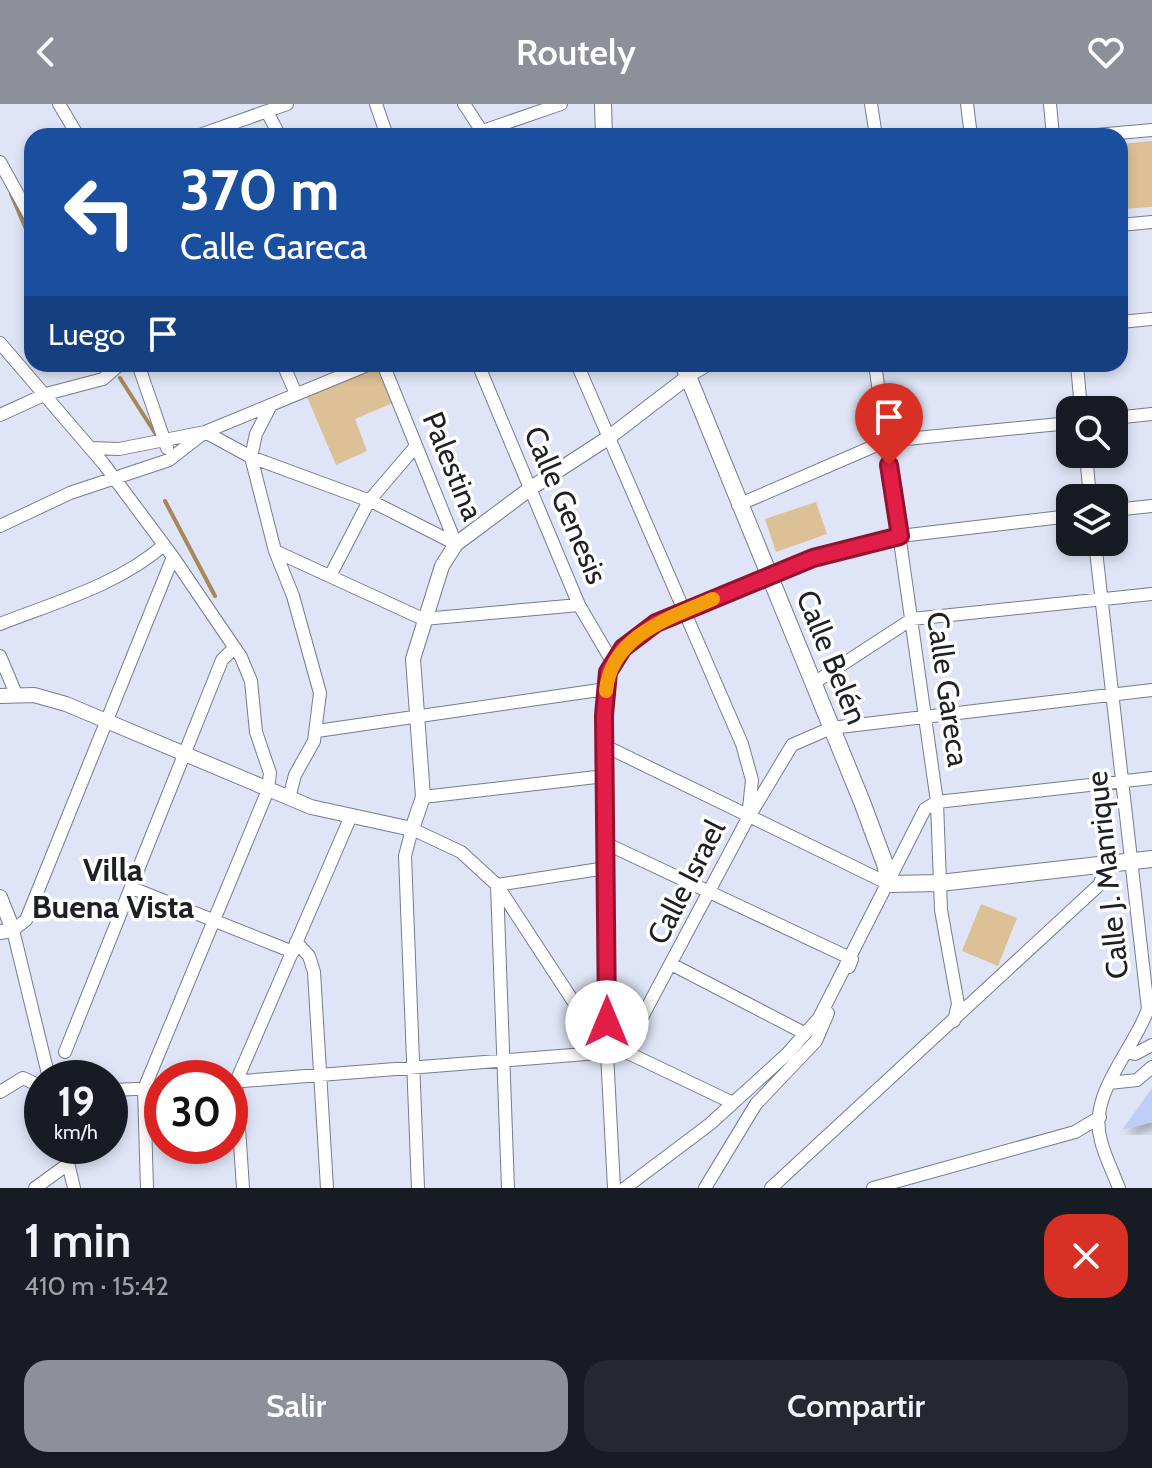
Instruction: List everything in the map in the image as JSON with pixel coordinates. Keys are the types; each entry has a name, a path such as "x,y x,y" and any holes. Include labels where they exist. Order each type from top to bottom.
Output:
{"main road":[{"path":"603,104 604,128"},
{"name":"Calle Belén","path":"687,372 738,505 814,683 885,864 889,884"},
{"path":"889,884 940,883 1152,859"}],"street":[{"path":"59,104 73,128"},
{"path":"220,128 287,104"},
{"path":"376,104 384,128"},
{"path":"464,104 480,128"},
{"path":"499,128 561,104"},
{"path":"871,104 875,128"},
{"path":"967,104 970,128"},
{"path":"1050,104 1052,128"},
{"path":"267,112 276,128"},
{"path":"1128,132 1152,130"},
{"path":"0,162 24,206"},
{"path":"1128,224 1152,222"},
{"path":"1128,321 1152,319"},
{"path":"0,343 24,370"},
{"path":"26,372 90,448 164,545 234,648 251,681 256,732 270,773 268,790 156,1060"},
{"path":"0,415 46,394 103,379 111,372"},
{"path":"141,372 169,460"},
{"path":"286,372 296,394"},
{"path":"90,448 119,449 205,432 350,372"},
{"name":"Palestina","path":"386,372 456,544"},
{"name":"Calle Genesis","path":"481,372 579,605 613,663"},
{"name":"Calle Israel","path":"580,372 742,744 752,780 748,818 673,965 624,1051"},
{"path":"418,1188 405,856 423,797 413,659 423,619 442,566 456,544 531,488 608,438 684,372"},
{"name":"Calle Gareca","path":"876,372 937,802 941,910 958,1004 954,1021"},
{"path":"1078,372 1080,396"},
{"path":"271,405 256,434 251,457 275,551 293,596 320,693 317,731 295,775 289,798"},
{"path":"1128,417 1152,414"},
{"path":"738,505 886,441 1056,424"},
{"path":"205,432 251,457 369,501 456,544"},
{"path":"0,526 70,493 169,460 205,432"},
{"path":"330,576 369,501 416,446"},
{"path":"1128,509 1152,506"},
{"path":"614,1188 607,1053 605,843 606,689 608,672 613,663 623,648 656,623 813,558 900,536 1056,518"},
{"path":"0,624 139,567 164,545"},
{"path":"275,551 423,619 579,605"},
{"name":"Calle J. Manrique","path":"1096,556 1132,861 1147,952 1148,1009 1140,1033 1109,1083 1100,1117 1100,1140 1119,1188"},
{"path":"6,931 26,920 173,557"},
{"path":"814,683 912,619 1152,594"},
{"path":"65,1052 222,660 234,648"},
{"path":"0,656 16,694"},
{"path":"317,731 606,689"},
{"path":"748,818 792,745 831,728 1152,690"},
{"path":"0,696 16,694 66,704 289,798 412,829 461,852 497,885 607,1053"},
{"path":"605,746 889,884"},
{"path":"423,797 605,776"},
{"path":"705,1188 756,1104 816,1041 925,809 937,802 1152,778"},
{"path":"243,1060 351,816"},
{"path":"605,843 852,959"},
{"path":"771,1188 1099,885 1109,863"},
{"path":"497,885 606,868"},
{"path":"497,885 508,1188"},
{"path":"132,888 294,947 309,956 314,972 327,1188"},
{"path":"0,897 6,931 44,1060"},
{"path":"625,1188 733,1103 787,1054 819,1018 852,959"},
{"path":"673,965 804,1033"},
{"path":"1126,1052 1135,1054 1152,1045"},
{"path":"248,1081 624,1051 733,1103"},
{"path":"1109,1083 1137,1080 1152,1067"},
{"path":"0,1092 24,1078"},
{"path":"128,1089 144,1089"},
{"path":"873,1188 1075,1132 1100,1117"},
{"path":"35,1188 68,1164 74,1188"},
{"path":"146,1164 147,1188"},
{"path":"241,1164 243,1188"}],"shaded area":[{"path":"1152,141 1152,207 1128,208 1128,143"},
{"path":"366,372 380,372 393,403 355,419 367,451 336,465 307,397"},
{"path":"816,502 827,534 776,552 765,519"},
{"path":"981,904 1017,918 998,966 962,951"}],"building":[{"path":"1152,1088 1152,1122 1122,1130"}],"waterway":[{"path":"11,194 24,224"},
{"path":"120,378 155,433"},
{"path":"165,501 215,596"}],"slow traffic":[{"path":"606,691 608,672 623,648 656,623 713,599"}],"district":[{"name":"Villa Buena Vista","path":"113,888"}],"route":[{"path":"607,1022 604,715 608,672 623,648 656,623 813,558 900,536 889,465"}]}
